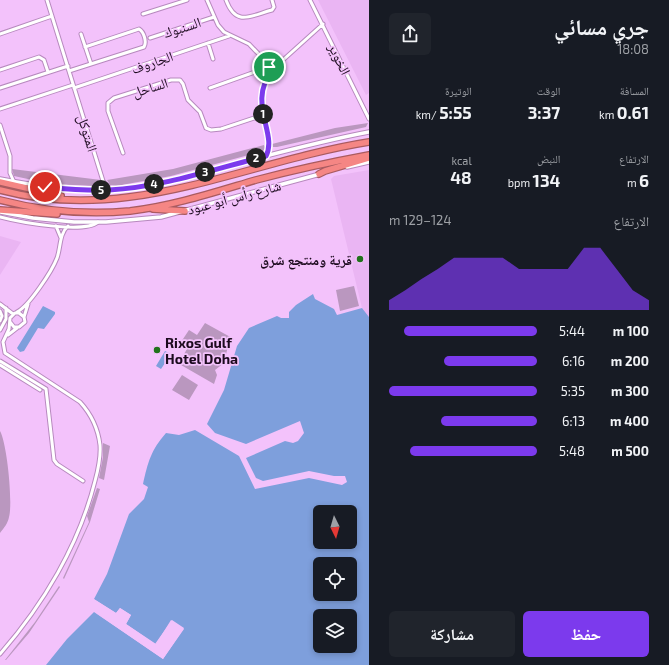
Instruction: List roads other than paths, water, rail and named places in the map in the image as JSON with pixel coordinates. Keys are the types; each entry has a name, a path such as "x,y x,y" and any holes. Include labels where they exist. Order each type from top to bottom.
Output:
{"highway":[{"path":"359,144 369,139"},
{"path":"0,190 47,198 83,200 118,199 169,192 300,157 369,142"},
{"path":"143,209 183,201 327,163 369,155"},
{"path":"319,174 369,158"},
{"path":"1,180 83,200"},
{"path":"0,200 44,209 87,212"},
{"path":"0,211 55,214 143,209 185,211"}],"street":[{"name":"المتوكل","path":"47,0 103,181 111,190"},
{"path":"143,14 187,0"},
{"path":"207,0 218,25 229,36 249,44 269,67 273,69"},
{"path":"226,0 230,11 235,15 244,18 272,10 274,7 272,0"},
{"name":"الخوير","path":"310,0 369,119"},
{"path":"0,34 52,16"},
{"name":"السنبوك","path":"150,38 214,17"},
{"path":"266,156 269,148 263,115 263,88 273,69 322,24"},
{"path":"69,71 144,47 146,44 142,32 139,30 85,47"},
{"path":"81,34 91,64"},
{"name":"الجاروف","path":"74,86 229,36"},
{"path":"208,43 213,59"},
{"path":"0,70 39,57 44,60 48,72"},
{"path":"0,88 68,66"},
{"path":"210,88 269,67"},
{"name":"الساحل","path":"123,153 108,111 108,103 114,98 171,80 180,80 183,84 188,100 200,112 206,128 211,130 221,129 263,115"},
{"path":"0,109 74,86"},
{"path":"0,124 10,156 11,176 14,182"},
{"path":"10,168 1,180 63,188 111,190 170,181 276,153 369,132"},
{"path":"269,148 276,153"},
{"name":"شارع رأس أبو عبود","path":"0,211 50,221 98,222 161,217 369,162"},
{"path":"98,190 103,181"},
{"name":"شارع رأس أبو عبود","path":"0,217 56,226 89,227 98,222"},
{"path":"56,226 61,238"},
{"path":"7,336 23,324 29,302 56,260 61,238 68,226"},
{"path":"6,314 12,315 29,302"},
{"path":"0,304 12,315"},
{"path":"0,330 5,322 6,308"},
{"path":"0,311 2,316 0,321"},
{"path":"17,312 22,314 24,317"},
{"path":"0,654 36,608 69,550 90,499 100,454 99,436 88,410 64,390 7,355 2,345 7,336 12,315"},
{"path":"10,322 17,328"},
{"path":"0,360 45,388 54,460 57,464 83,481"},
{"path":"0,365 40,390"}],"water":[{"path":"313,294 315,299 334,309 337,315 362,308 369,317 369,665 46,665 67,639 94,612 163,659 184,629 171,620 156,644 126,624 131,615 120,608 116,613 94,599 107,574 129,514 144,499 148,487 143,484 153,451 166,433 179,435 195,430 239,456 255,489 309,478 342,485 347,482 345,476 334,476 309,471 263,481 256,478 246,458 285,441 293,443 298,441 304,433 300,421 246,444 215,433 207,424 224,390 237,346 249,328 277,316 281,318 289,318 289,312 296,305"},
{"path":"43,306 55,312 55,314 44,329 38,328 24,351 20,352 17,348"},
{"path":"165,351 171,354 161,369 156,366"}],"place":[{"name":"قرية ومنتجع شرق","path":"360,259"},
{"name":"Rixos Gulf Hotel Doha","path":"157,350"}]}
